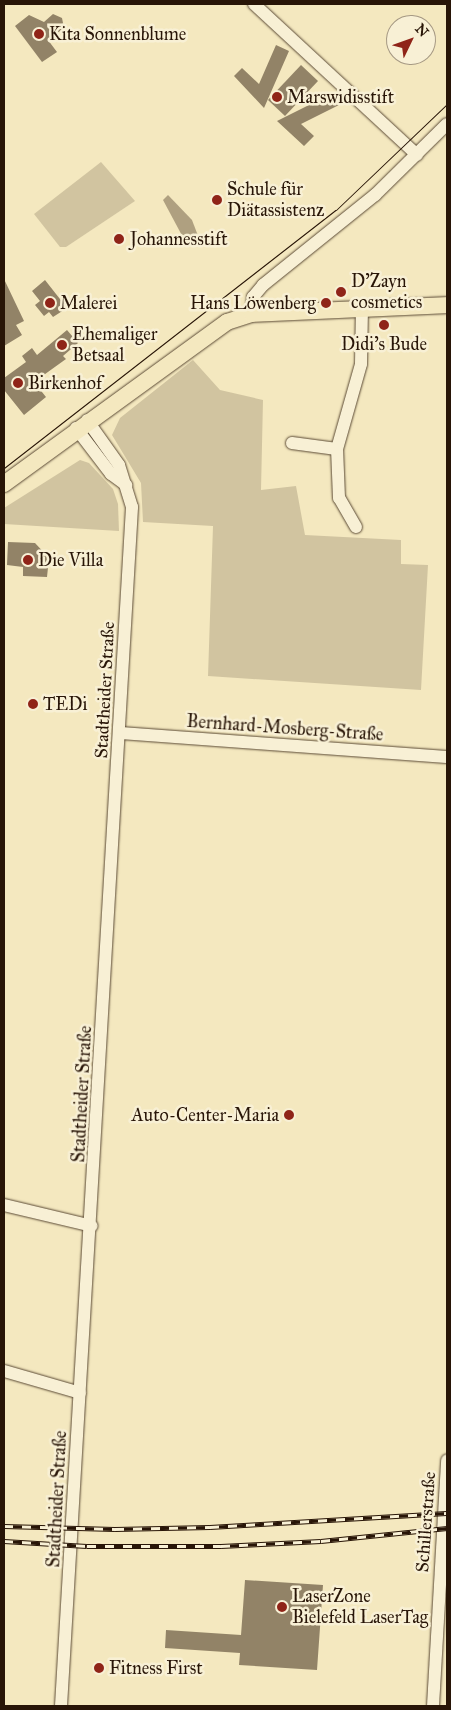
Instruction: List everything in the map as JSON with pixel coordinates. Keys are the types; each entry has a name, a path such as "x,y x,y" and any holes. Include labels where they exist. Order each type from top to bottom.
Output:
{"main road":[{"path":"4,495 85,428 206,334 252,314 447,305"},
{"path":"4,484 85,428"}],"street":[{"path":"254,4 417,155"},
{"path":"252,314 252,300 263,285 357,210 417,155 447,124"},
{"path":"356,527 339,498 337,449 361,367 362,309"},
{"name":"Stadtheider Straße","path":"61,1706 92,1226 132,507 126,485 111,474 85,428"},
{"path":"292,443 337,449"},
{"name":"Bernhard-Mosberg-Straße","path":"120,734 447,757"},
{"path":"4,1205 92,1226"},
{"path":"4,1371 80,1393"},
{"name":"Schillerstraße","path":"433,1706 443,1586 447,1460"}],"shaded area":[{"path":"101,162 135,201 66,247 60,247 34,214"},
{"path":"168,195 192,220 200,241 192,246 186,243 163,200"},
{"path":"193,360 220,390 263,400 261,490 296,486 305,535 401,540 401,564 428,565 421,690 208,676 213,526 143,522 141,483 112,435 120,418"},
{"path":"80,460 89,463 113,489 118,504 119,531 4,524 4,508"}],"building":[{"name":"Kita Sonnenblume","path":"53,14 62,18 64,28 48,40 57,52 42,62 15,26 29,15 44,22"},
{"path":"276,45 289,51 264,108 234,76 242,68 259,84"},
{"path":"301,65 318,81 285,116 268,100"},
{"path":"333,93 339,105 301,124 314,136 304,146 277,121"},
{"path":"4,279 24,321 16,325 22,335 4,346"},
{"name":"Malerei","path":"45,280 67,308 53,317 49,312 44,316 35,305 40,301 32,291"},
{"name":"Birkenhof","path":"67,330 78,343 63,356 66,359 34,382 46,397 24,415 4,390 4,378 26,362 22,356 32,348 37,355"},
{"name":"Die Villa","path":"8,542 35,543 49,558 47,577 23,576 23,567 7,565"},
{"name":"LaserZone Bielefeld LaserTag","path":"245,1580 323,1585 317,1670 239,1665 240,1653 165,1648 166,1630 241,1635"}],"tram line":[{"path":"4,468 336,210 447,104"}],"railway":[{"path":"4,1526 115,1529 210,1527 447,1513"},
{"path":"4,1541 87,1546 221,1546 321,1541 447,1528"}],"place":[{"name":"Kita Sonnenblume","path":"39,34"},
{"name":"Marswidisstift","path":"277,97"},
{"name":"Schule für Diätassistenz","path":"217,200"},
{"name":"Johannesstift","path":"119,239"},
{"name":"D'Zayn cosmetics","path":"341,292"},
{"name":"Malerei","path":"50,303"},
{"name":"Hans Löwenberg","path":"326,303"},
{"name":"Didi's Bude","path":"384,325"},
{"name":"Ehemaliger Betsaal","path":"62,345"},
{"name":"Birkenhof","path":"18,383"},
{"name":"Die Villa","path":"28,560"},
{"name":"TEDi","path":"33,704"},
{"name":"Auto-Center-Maria","path":"289,1115"},
{"name":"LaserZone Bielefeld LaserTag","path":"282,1607"},
{"name":"Fitness First","path":"99,1668"}]}
